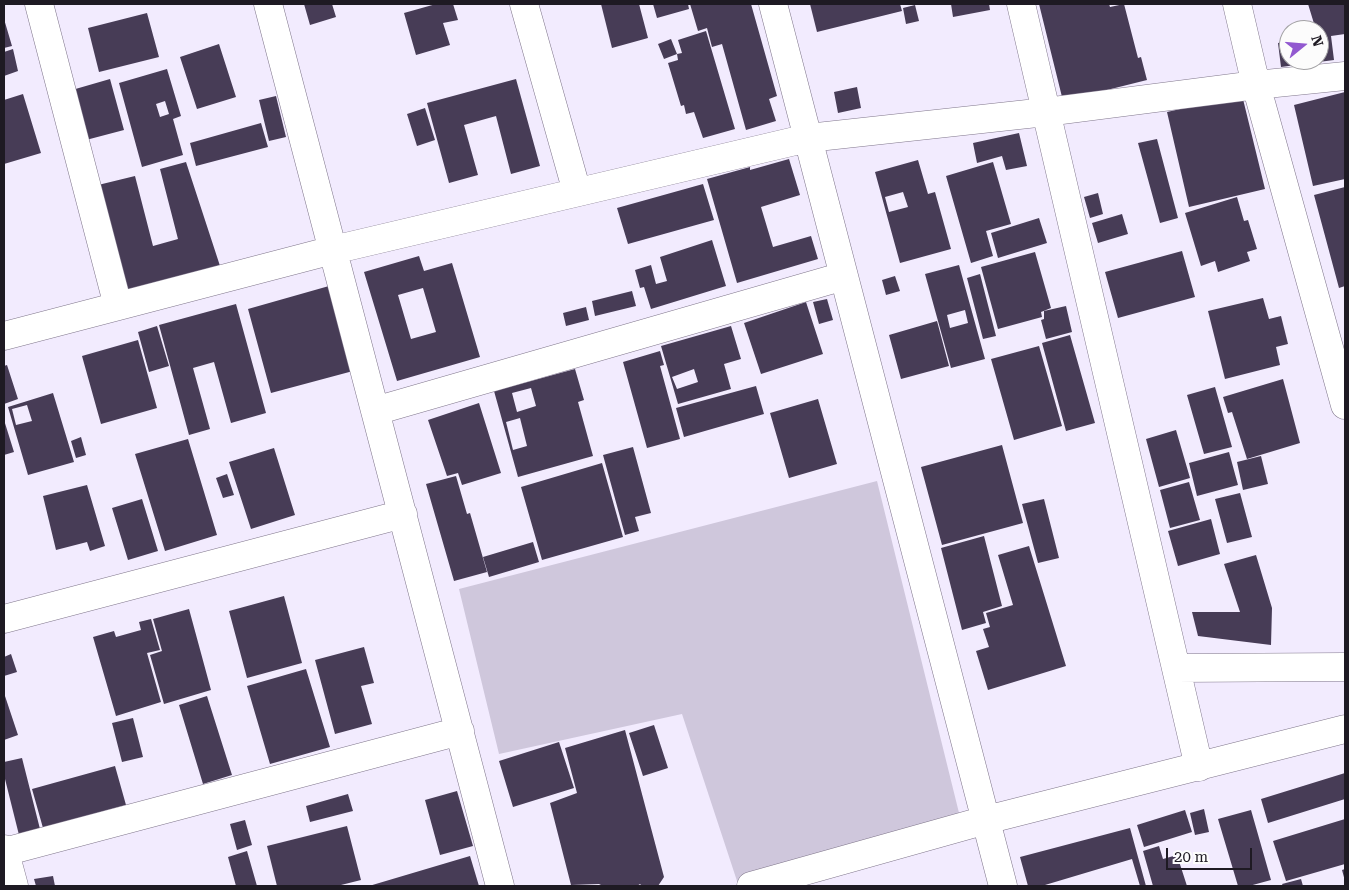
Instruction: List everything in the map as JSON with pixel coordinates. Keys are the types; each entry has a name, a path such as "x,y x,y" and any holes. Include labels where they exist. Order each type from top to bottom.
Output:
{"street":[{"path":"39,4 118,306"},
{"path":"268,4 500,886"},
{"path":"524,4 577,192"},
{"path":"773,4 1003,886"},
{"path":"1021,4 1200,767"},
{"path":"1237,4 1256,85 1345,406"},
{"path":"4,336 333,250 808,138 1345,76"},
{"path":"375,410 844,276"},
{"path":"4,619 403,514"},
{"path":"1176,668 1345,667"},
{"path":"754,886 986,820 1345,730"},
{"path":"14,886 4,851 460,731"}],"shaded area":[{"path":"877,481 961,821 737,881 682,714 499,754 459,589"}],"building":[{"path":"304,4 332,4 336,17 310,25"},
{"path":"436,4 453,4 458,20 443,23 450,45 416,55 404,13"},
{"path":"601,4 639,4 648,38 612,48"},
{"path":"653,4 688,4 689,9 657,18"},
{"path":"690,4 751,4 777,96 769,99 776,121 746,130 722,44 712,47 707,28 698,31"},
{"path":"810,4 900,4 902,11 817,32"},
{"path":"951,4 989,4 990,10 953,17"},
{"path":"1039,4 1109,4 1110,7 1124,4 1138,58 1141,57 1147,80 1063,101"},
{"path":"1308,4 1345,4 1345,34 1331,36 1334,60 1329,61 1329,20 1313,20"},
{"path":"915,5 919,21 906,24 903,8"},
{"path":"147,13 159,57 99,72 88,28"},
{"path":"4,19 12,46 4,48"},
{"path":"706,31 735,129 703,138 694,112 686,114 684,105 681,106 668,63 678,60 677,54 682,53 678,40"},
{"path":"671,39 677,54 664,59 658,44"},
{"path":"219,44 236,97 197,109 180,57"},
{"path":"13,49 18,71 4,76 4,52"},
{"path":"167,69 181,116 173,119 183,155 142,167 119,83","holes":["165,101 169,114 160,117 156,104"]},
{"path":"110,79 124,130 86,140 72,90"},
{"path":"516,79 540,166 511,174 496,116 464,125 478,175 449,183 427,103"},
{"path":"857,87 861,108 838,113 834,92"},
{"path":"1345,92 1345,179 1313,186 1294,105"},
{"path":"23,94 41,153 4,164 4,100"},
{"path":"1242,95 1265,189 1189,207 1167,112"},
{"path":"276,96 286,137 269,141 259,100"},
{"path":"425,108 435,140 417,146 407,114"},
{"path":"261,123 268,147 196,166 190,143"},
{"path":"1019,133 1027,166 1006,170 1002,156 977,163 973,143"},
{"path":"1157,139 1178,218 1160,223 1138,143"},
{"path":"789,159 800,195 761,207 773,247 811,236 818,259 737,283 707,179"},
{"path":"918,160 928,194 935,192 951,249 900,263 875,172","holes":["903,192 908,207 889,212 885,197"]},
{"path":"186,162 221,269 124,295 94,186 135,176 153,246 178,239 160,169"},
{"path":"993,162 1011,224 986,231 993,256 971,263 946,176"},
{"path":"703,184 714,220 628,244 617,208"},
{"path":"1345,187 1345,286 1339,288 1314,195"},
{"path":"1098,193 1103,214 1090,218 1084,197"},
{"path":"1237,197 1244,221 1248,220 1257,249 1247,252 1250,261 1218,272 1215,261 1201,266 1185,213"},
{"path":"1122,214 1128,234 1098,243 1092,223"},
{"path":"1039,218 1047,243 998,258 991,233"},
{"path":"712,240 726,286 651,309 644,287 640,288 635,270 651,265 656,284 667,281 660,257"},
{"path":"1182,251 1195,297 1118,318 1105,272"},
{"path":"1035,252 1051,308 1041,312 1042,317 998,329 981,267"},
{"path":"419,256 424,271 452,263 480,357 397,381 364,272","holes":["423,288 436,332 411,339 398,295"]},
{"path":"959,265 985,359 951,368 925,274","holes":["965,310 968,323 950,328 947,315"]},
{"path":"980,274 996,336 983,339 967,278"},
{"path":"895,276 900,291 886,295 882,280"},
{"path":"329,286 353,371 271,393 248,309"},
{"path":"632,291 636,306 595,316 592,301"},
{"path":"1263,298 1269,319 1281,316 1288,344 1276,347 1280,365 1225,379 1208,311"},
{"path":"827,299 833,320 819,324 813,302"},
{"path":"806,302 823,354 761,374 744,323"},
{"path":"236,304 266,413 231,423 214,362 193,368 210,429 189,435 159,325"},
{"path":"1066,306 1072,332 1046,339 1041,320 1044,319 1044,311"},
{"path":"586,307 589,320 566,326 563,313"},
{"path":"937,321 949,366 901,379 889,335"},
{"path":"157,326 169,366 149,372 138,332"},
{"path":"731,326 741,359 724,364 731,389 678,404 661,346","holes":["694,369 698,382 677,389 672,377"]},
{"path":"1070,335 1095,423 1066,431 1042,343"},
{"path":"138,340 157,408 101,424 82,356"},
{"path":"1039,346 1062,426 1014,440 991,359"},
{"path":"660,351 664,365 660,366 680,439 647,448 623,362"},
{"path":"7,365 18,399 4,404 4,366"},
{"path":"575,369 584,400 578,402 593,456 518,477 494,391","holes":["531,388 536,406 517,412 512,393","520,418 527,446 513,450 506,422"]},
{"path":"1283,379 1300,443 1247,459 1232,412 1228,413 1223,397"},
{"path":"756,386 764,414 684,437 676,408"},
{"path":"1215,387 1232,447 1204,454 1187,395"},
{"path":"53,393 74,462 28,475 8,407","holes":["27,405 32,421 16,425 12,409"]},
{"path":"818,399 837,464 789,478 770,413"},
{"path":"479,403 501,473 462,485 458,473 447,476 428,420"},
{"path":"4,420 14,452 4,455"},
{"path":"1176,430 1190,478 1159,487 1146,439"},
{"path":"81,437 86,455 76,458 71,441"},
{"path":"188,439 217,535 165,551 135,454"},
{"path":"1002,445 1023,523 942,545 921,467"},
{"path":"633,447 651,513 635,517 639,531 625,535 603,455"},
{"path":"274,448 295,515 251,529 229,462"},
{"path":"1229,452 1238,485 1197,496 1189,463"},
{"path":"1261,456 1268,484 1243,490 1237,462"},
{"path":"602,463 623,537 542,560 521,487"},
{"path":"227,474 234,495 223,498 216,478"},
{"path":"456,476 467,514 470,513 487,572 454,581 426,484"},
{"path":"1189,482 1200,520 1170,528 1160,490"},
{"path":"87,485 105,546 90,551 87,542 56,550 43,496"},
{"path":"1240,493 1252,537 1227,543 1215,499"},
{"path":"142,499 158,551 128,560 112,508"},
{"path":"1044,499 1059,558 1038,563 1022,504"},
{"path":"1211,519 1220,554 1178,566 1168,531"},
{"path":"984,536 1002,606 983,612 986,623 962,630 941,548"},
{"path":"533,542 539,562 489,577 483,557"},
{"path":"1029,546 1066,666 988,690 976,651 989,647 983,629 990,627 986,613 1013,605 998,555"},
{"path":"1256,555 1272,608 1271,645 1198,636 1192,612 1240,612 1224,564"},
{"path":"284,596 302,663 247,678 229,611"},
{"path":"189,609 211,690 164,704 150,655 162,651 153,619"},
{"path":"151,619 160,650 147,653 161,702 116,716 93,637 114,631 116,637 141,630 139,622"},
{"path":"364,647 374,683 361,686 372,724 335,734 315,660"},
{"path":"11,654 17,672 4,676 4,657"},
{"path":"306,669 330,747 270,764 247,686"},
{"path":"4,693 18,735 4,740"},
{"path":"207,696 232,775 203,784 179,705"},
{"path":"133,718 143,757 122,762 112,723"},
{"path":"654,725 668,768 643,776 629,733"},
{"path":"625,730 664,877 658,886 642,886 640,884 637,886 571,885 550,803 577,793 565,748"},
{"path":"559,742 574,788 513,807 499,761"},
{"path":"22,758 40,829 19,835 4,775 4,762"},
{"path":"115,766 126,805 43,828 32,789"},
{"path":"1345,773 1345,799 1268,823 1261,799"},
{"path":"457,791 473,846 440,855 425,800"},
{"path":"348,794 353,811 310,822 306,806"},
{"path":"1204,809 1209,832 1195,835 1190,813"},
{"path":"1185,810 1192,832 1144,847 1137,825"},
{"path":"1251,810 1271,880 1249,886 1238,886 1218,819"},
{"path":"1345,819 1345,864 1286,881 1273,841"},
{"path":"245,820 252,845 237,850 230,824"},
{"path":"347,826 361,880 337,886 277,886 267,846"},
{"path":"1130,828 1146,886 1140,886 1132,859 1046,886 1028,886 1020,857"},
{"path":"1159,846 1163,859 1177,855 1187,886 1153,886 1143,851"},
{"path":"247,851 257,886 236,886 228,857"},
{"path":"470,856 479,886 369,886"},
{"path":"1345,869 1345,881 1342,870"},
{"path":"53,876 55,886 36,886 34,879"},
{"path":"1301,879 1303,886 1283,886 1282,884"}]}
